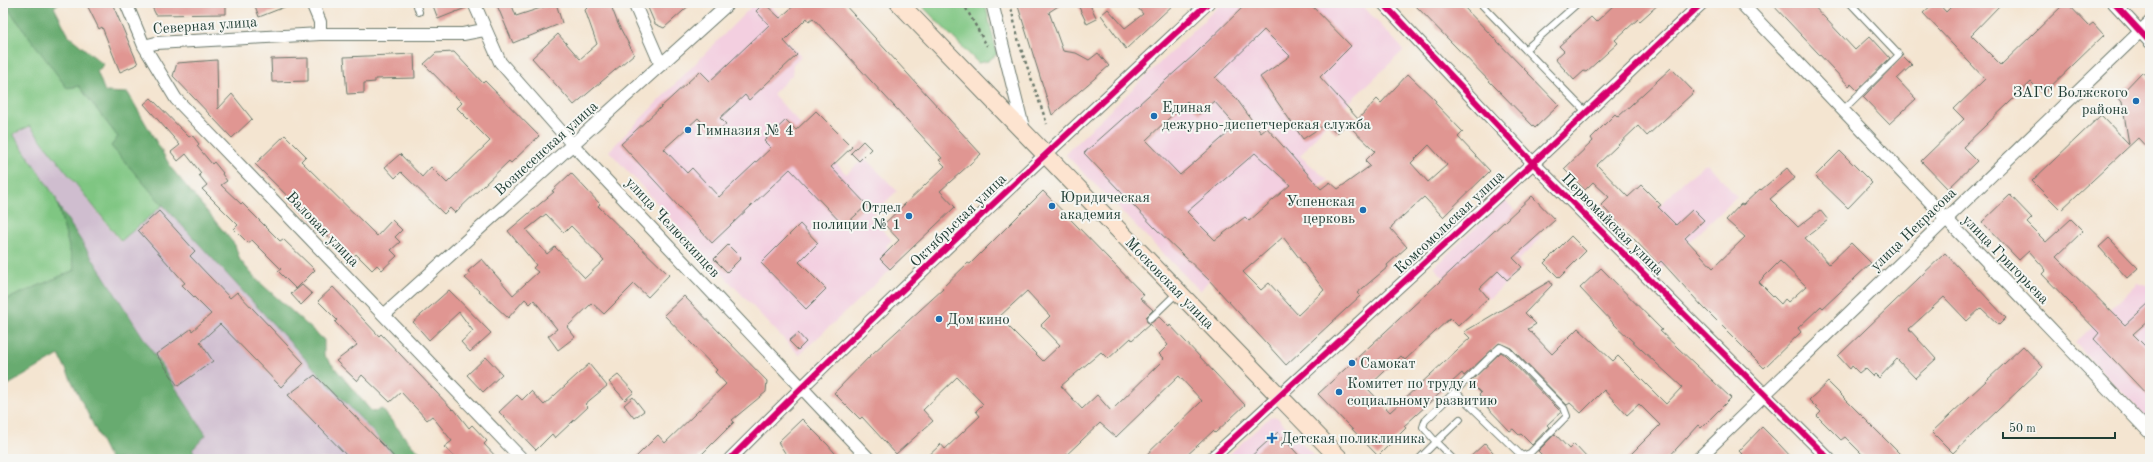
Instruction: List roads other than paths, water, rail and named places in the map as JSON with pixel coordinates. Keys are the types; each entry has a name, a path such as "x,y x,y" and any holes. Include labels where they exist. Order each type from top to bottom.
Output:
{"main road":[{"name":"Московская улица","path":"899,3 1340,459"}],"street":[{"name":"Валовая улица","path":"126,3 144,46 176,98 522,459"},
{"path":"312,3 320,22 320,34"},
{"name":"улица Челюскинцев","path":"474,3 484,30 500,62 573,145 869,459"},
{"path":"634,3 660,65"},
{"name":"Вознесенская улица","path":"384,315 729,3"},
{"path":"992,3 1024,131"},
{"name":"Октябрьская улица","path":"730,459 801,388 1046,154 1208,3"},
{"name":"Первомайская улица","path":"1383,3 1533,163 1829,459"},
{"name":"Комсомольская улица","path":"1211,459 1533,163 1702,3"},
{"name":"улица Григорьева","path":"1741,3 2150,433"},
{"path":"2114,3 2150,42"},
{"name":"улица Некрасова","path":"1698,459 1766,395 2150,22"},
{"name":"Северная улица","path":"144,46 156,43 320,34 463,34 484,30"}],"lane":[{"path":"416,3 419,12"},
{"path":"1480,3 1586,112"},
{"path":"1526,49 1578,3"},
{"path":"1843,110 1899,56 1850,3"},
{"path":"1150,319 1179,292"},
{"path":"1453,459 1425,431 1423,424 1455,390 1500,347 1504,348 1564,408 1567,416 1530,453 1522,456 1455,390"},
{"path":"1419,459 1460,419"}],"place":[{"name":"ЗАГС Волжского района","path":"2136,101"},
{"name":"Единая дежурно-диспетчерская служба","path":"1154,116"},
{"name":"Гимназия № 4","path":"688,130"},
{"name":"Юридическая академия","path":"1052,206"},
{"name":"Успенская церковь","path":"1363,210"},
{"name":"Отдел полиции № 1","path":"909,216"},
{"name":"Дом кино","path":"939,319"},
{"name":"Самокат","path":"1352,363"},
{"name":"Комитет по труду и социальному развитию","path":"1339,392"},
{"name":"Детская поликлиника","path":"1272,438"}]}
